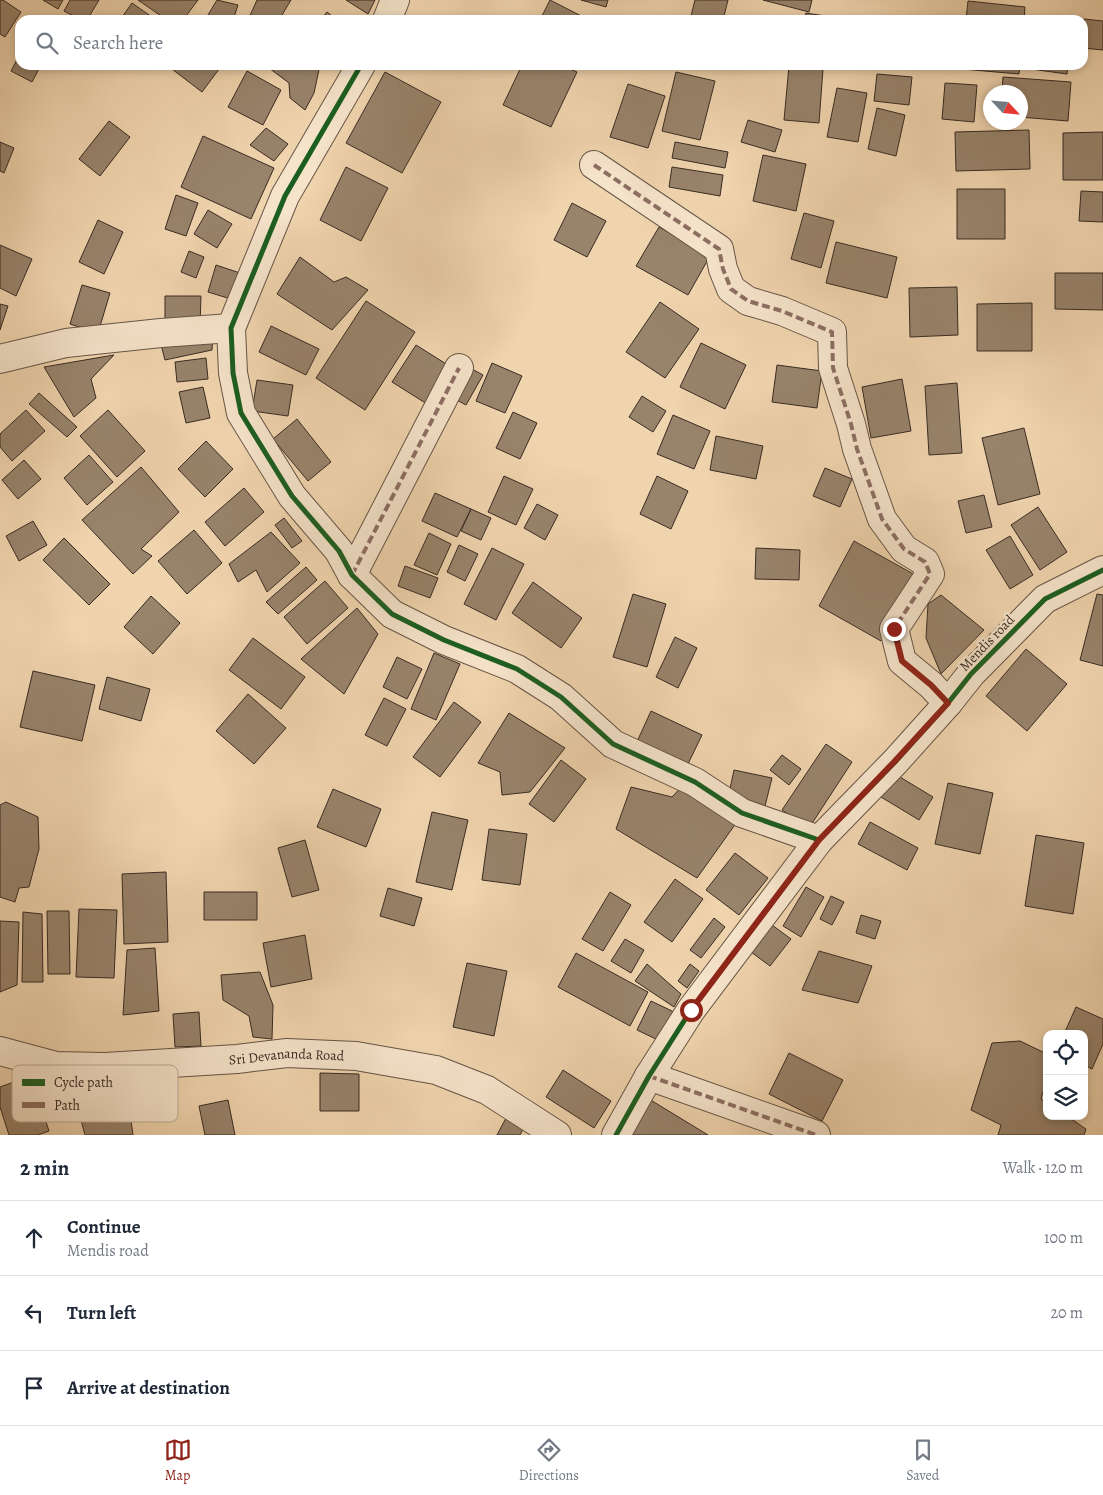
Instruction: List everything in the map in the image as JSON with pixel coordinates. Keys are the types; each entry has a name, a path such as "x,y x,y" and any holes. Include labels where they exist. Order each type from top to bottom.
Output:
{"street":[{"path":"389,15 395,0"},
{"path":"358,70 285,196 231,328 233,373 241,413 292,496 339,551 352,575 392,614 444,640 517,669 562,697 613,744 695,782 742,813 819,840"},
{"path":"594,165 719,249 723,269 731,289 748,301 782,310 832,332 833,368 857,449 882,519 904,549 925,562 930,574 894,629 902,661 931,685 948,703"},
{"path":"0,359 66,343 231,328"},
{"path":"352,575 459,368"},
{"name":"Mendis road","path":"616,1135 649,1076 691,1010 819,840 894,762 948,703 971,674 1045,599 1103,570"},
{"name":"Sri Devananda Road","path":"0,1051 52,1065"},
{"name":"Sri Devananda Road","path":"130,1065 237,1059 287,1053 356,1056 436,1070 487,1090 557,1135"},
{"path":"649,1076 816,1135"}],"building":[{"path":"0,0 3,0 21,12 19,15 15,15 15,21 5,37 0,34"},
{"path":"43,0 63,0 58,9"},
{"path":"70,0 99,0 90,15 72,15 64,11"},
{"path":"138,0 198,0 187,15 160,15"},
{"path":"217,0 238,5 235,15 208,15"},
{"path":"257,0 291,0 282,15 250,15"},
{"path":"346,0 375,0 368,14"},
{"path":"550,0 579,15 542,15"},
{"path":"581,0 608,0 606,7"},
{"path":"695,0 728,0 724,15 691,15"},
{"path":"763,0 812,0 809,12"},
{"path":"968,1 1025,7 1024,15 967,15"},
{"path":"132,3 149,15 124,15"},
{"path":"1088,19 1103,21 1103,50 1088,48"},
{"path":"15,63 15,70 38,70 32,82 11,71"},
{"path":"173,70 218,70 202,92"},
{"path":"272,70 319,70 314,93 305,110 290,98 289,83"},
{"path":"520,70 572,70 577,72 551,127 503,105"},
{"path":"789,70 823,70 819,123 784,120"},
{"path":"973,70 1019,70 1019,74"},
{"path":"1038,70 1067,70 1067,74"},
{"path":"247,71 281,90 263,125 228,107"},
{"path":"385,72 441,102 402,173 346,143"},
{"path":"676,72 715,81 700,140 662,131"},
{"path":"877,74 912,77 909,105 874,101"},
{"path":"1003,77 1071,82 1068,121 1028,118 1028,85 1002,85"},
{"path":"945,83 977,85 974,122 942,119"},
{"path":"628,84 665,96 648,148 610,137"},
{"path":"837,88 867,93 858,142 827,137"},
{"path":"877,108 905,115 896,156 868,149"},
{"path":"748,120 782,130 775,152 741,142"},
{"path":"109,121 130,137 100,176 79,159"},
{"path":"266,128 288,144 274,161 250,145"},
{"path":"1029,130 1030,169 956,171 955,132"},
{"path":"1103,132 1103,180 1063,180 1063,133"},
{"path":"203,136 274,168 251,219 181,187"},
{"path":"0,142 14,148 4,173 0,171"},
{"path":"675,142 728,152 725,168 672,158"},
{"path":"763,155 806,164 796,211 753,201"},
{"path":"346,167 388,188 361,241 320,220"},
{"path":"672,167 723,175 720,196 669,187"},
{"path":"957,189 1005,189 1005,239 957,239"},
{"path":"1081,191 1103,192 1103,222 1079,221"},
{"path":"176,195 198,203 186,236 165,229"},
{"path":"572,203 606,221 587,257 554,240"},
{"path":"208,210 232,224 217,248 194,234"},
{"path":"804,213 834,221 821,268 791,259"},
{"path":"98,220 123,232 104,274 79,262"},
{"path":"659,227 710,256 688,295 636,266"},
{"path":"836,242 897,257 887,298 826,283"},
{"path":"0,245 32,259 16,296 0,288"},
{"path":"189,251 204,257 196,278 181,272"},
{"path":"300,257 334,282 346,277 368,290 332,330 277,294"},
{"path":"216,265 243,274 234,300 208,292"},
{"path":"1055,273 1103,273 1103,310 1055,309"},
{"path":"82,285 110,293 98,333 70,324"},
{"path":"957,287 958,335 910,337 909,288"},
{"path":"165,296 201,296 200,326 165,326"},
{"path":"366,301 415,332 365,410 316,378"},
{"path":"660,302 699,329 665,378 626,352"},
{"path":"1032,303 1032,351 977,351 977,304"},
{"path":"0,304 8,306 0,330"},
{"path":"271,326 319,349 306,375 259,352"},
{"path":"213,332 212,350 165,360 160,341"},
{"path":"701,343 746,365 725,409 680,387"},
{"path":"416,345 451,367 427,404 392,382"},
{"path":"114,355 91,379 96,398 74,417 44,367"},
{"path":"206,358 208,379 177,382 175,362"},
{"path":"492,363 522,376 505,413 476,401"},
{"path":"777,365 822,371 817,408 772,402"},
{"path":"470,368 483,375 466,405 453,398"},
{"path":"902,379 911,431 871,438 862,387"},
{"path":"257,380 293,385 288,416 252,411"},
{"path":"957,383 962,453 929,455 925,386"},
{"path":"203,387 210,418 186,423 179,392"},
{"path":"39,393 77,427 67,437 29,404"},
{"path":"642,396 666,411 653,432 629,417"},
{"path":"26,410 45,431 12,461 0,447 0,434"},
{"path":"108,410 145,451 117,477 80,436"},
{"path":"513,412 537,423 520,459 496,448"},
{"path":"673,415 710,431 694,469 657,454"},
{"path":"297,419 331,462 308,481 273,439"},
{"path":"1024,428 1040,494 998,505 982,438"},
{"path":"716,436 763,446 756,479 710,470"},
{"path":"206,441 233,469 205,497 178,469"},
{"path":"89,455 113,482 87,505 64,478"},
{"path":"24,460 41,479 18,499 2,480"},
{"path":"141,467 179,512 141,549 152,556 133,574 82,520"},
{"path":"825,468 852,479 840,507 813,496"},
{"path":"504,476 533,489 516,525 488,512"},
{"path":"657,476 688,491 671,529 640,514"},
{"path":"244,488 264,512 225,546 205,522"},
{"path":"435,493 471,509 457,537 422,521"},
{"path":"984,495 992,527 966,533 958,501"},
{"path":"537,504 558,515 545,540 524,528"},
{"path":"1038,507 1067,552 1040,570 1011,525"},
{"path":"471,509 491,518 481,540 461,531"},
{"path":"284,518 302,541 292,548 275,525"},
{"path":"33,521 47,545 19,561 6,536"},
{"path":"194,530 222,563 187,594 158,561"},
{"path":"271,532 300,563 267,592 256,570 238,582 229,564"},
{"path":"429,533 451,544 437,575 414,565"},
{"path":"1010,536 1033,575 1010,589 986,550"},
{"path":"64,538 110,584 89,605 43,560"},
{"path":"854,541 917,576 881,641 819,606"},
{"path":"459,545 478,554 465,581 447,572"},
{"path":"492,548 524,564 496,620 464,604"},
{"path":"756,548 800,550 799,580 755,579"},
{"path":"405,566 438,578 430,598 398,586"},
{"path":"306,567 317,580 278,614 266,602"},
{"path":"325,581 348,608 307,644 284,617"},
{"path":"533,582 582,618 561,648 512,613"},
{"path":"633,594 666,604 647,667 613,657"},
{"path":"1097,594 1103,595 1103,666 1080,660"},
{"path":"941,595 984,630 941,674 926,638 928,604"},
{"path":"151,596 180,623 153,654 124,627"},
{"path":"357,608 378,634 344,694 301,659"},
{"path":"675,637 697,648 678,688 656,677"},
{"path":"253,638 305,677 281,709 229,670"},
{"path":"1026,649 1067,684 1027,731 986,696"},
{"path":"434,653 460,664 436,720 411,709"},
{"path":"397,657 422,669 407,699 383,687"},
{"path":"33,671 95,685 82,741 20,727"},
{"path":"107,677 150,689 141,721 99,709"},
{"path":"248,694 286,728 254,764 216,731"},
{"path":"384,698 406,709 387,746 365,735"},
{"path":"454,702 481,722 440,777 413,757"},
{"path":"651,711 702,735 685,770 635,746"},
{"path":"509,713 565,748 530,792 502,795 500,772 478,763"},
{"path":"826,744 852,762 809,828 782,810"},
{"path":"782,755 801,769 789,785 770,770"},
{"path":"561,760 586,779 554,822 529,804"},
{"path":"734,770 772,778 765,806 728,798"},
{"path":"895,774 933,797 919,820 881,797"},
{"path":"686,782 739,819 697,878 616,829 631,787 672,797"},
{"path":"948,783 993,793 980,854 935,844"},
{"path":"333,789 381,809 366,847 317,827"},
{"path":"6,802 38,817 39,849 29,887 19,888 15,902 0,897 0,805"},
{"path":"432,812 468,820 452,890 416,882"},
{"path":"870,822 918,848 907,870 858,844"},
{"path":"489,829 527,834 520,885 482,880"},
{"path":"1036,835 1084,843 1073,914 1025,906"},
{"path":"305,840 319,890 292,897 278,848"},
{"path":"735,853 768,878 739,915 706,890"},
{"path":"166,872 168,942 124,944 122,874"},
{"path":"675,879 703,899 672,942 644,922"},
{"path":"806,887 824,897 801,937 783,926"},
{"path":"388,888 422,898 414,926 380,916"},
{"path":"204,892 257,892 257,920 204,920"},
{"path":"610,892 631,905 603,951 582,939"},
{"path":"831,896 844,902 832,925 820,919"},
{"path":"79,909 117,910 114,978 76,977"},
{"path":"47,911 69,911 70,974 48,974"},
{"path":"23,912 42,914 43,982 22,982"},
{"path":"861,915 881,921 875,939 856,933"},
{"path":"714,918 725,927 701,958 690,950"},
{"path":"0,921 19,922 17,985 0,992"},
{"path":"772,925 791,939 770,966 751,952"},
{"path":"305,935 312,979 271,987 263,943"},
{"path":"625,939 644,950 631,973 611,961"},
{"path":"155,948 159,1011 123,1015 127,950"},
{"path":"819,951 872,966 858,1003 802,990"},
{"path":"576,953 648,992 630,1026 558,987"},
{"path":"467,963 507,971 494,1036 453,1027"},
{"path":"647,964 681,994 674,1007 635,981"},
{"path":"690,964 699,971 687,988 678,981"},
{"path":"260,972 273,1005 272,1039 253,1037 249,1016 223,1000 221,975"},
{"path":"651,1001 674,1012 660,1041 637,1030"},
{"path":"1076,1007 1103,1019 1103,1044 1092,1069 1088,1067 1088,1030 1066,1030"},
{"path":"199,1012 201,1046 175,1047 173,1014"},
{"path":"1020,1041 1043,1052 1043,1092 1041,1099 1043,1100 1043,1120 1073,1120 1086,1129 1084,1135 998,1135 1001,1125 971,1110 992,1043"},
{"path":"789,1053 843,1080 822,1121 769,1094"},
{"path":"563,1070 611,1101 594,1128 546,1097"},
{"path":"320,1073 359,1074 359,1111 320,1111"},
{"path":"12,1083 12,1122 46,1122 49,1131 38,1135 9,1135 0,1107 0,1087"},
{"path":"649,1099 708,1135 627,1135"},
{"path":"228,1100 235,1135 205,1135 199,1106"},
{"path":"506,1118 524,1127 520,1135 497,1135"},
{"path":"82,1122 131,1122 133,1135 85,1135"}],"marked path":[{"path":"594,165 719,249 723,269 731,289 748,301 782,311 832,332 833,368 857,449 882,519 904,549 925,562 930,574 894,629 902,661 931,685 948,703"},
{"path":"352,575 459,368"},
{"path":"649,1076 816,1135"}],"cycle path":[{"path":"358,70 285,196 231,328 233,373 241,413 292,496 339,551 352,575 392,614 444,640 517,669 561,697 613,744 695,782 742,813 819,840"},
{"path":"616,1135 649,1076 691,1010 819,840 895,762 948,703 971,674 1045,599 1103,570"}],"route":[{"path":"691,1010 819,840 948,703 931,685 902,661 894,629"}]}
